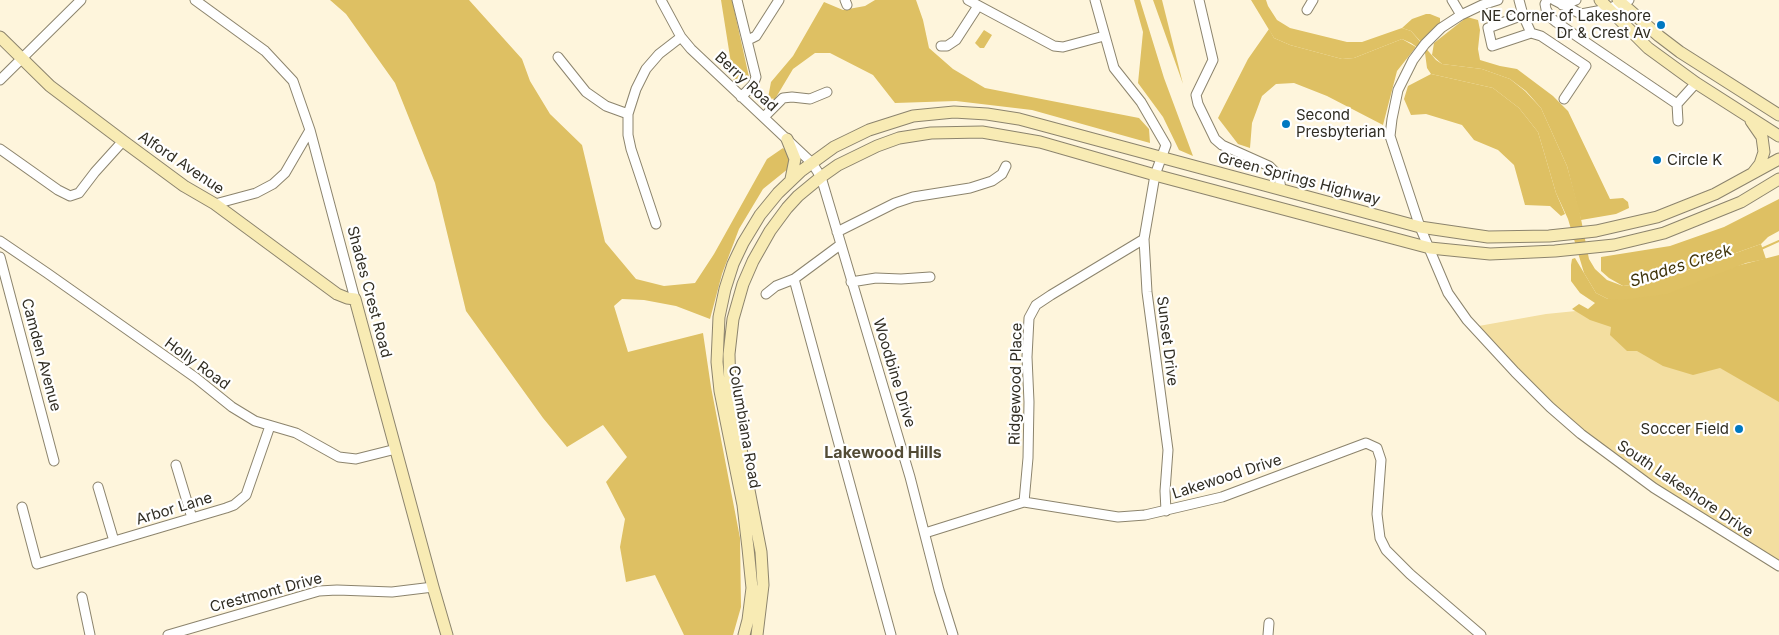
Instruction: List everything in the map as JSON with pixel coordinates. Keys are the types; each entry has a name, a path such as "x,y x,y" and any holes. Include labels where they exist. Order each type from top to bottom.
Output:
{"main road":[{"path":"1623,1 1659,36 1680,52 1779,114"},
{"path":"1604,4 1648,48 1696,83 1779,136"},
{"name":"Alford Avenue","path":"0,37 50,86 184,186 216,204 337,294 347,298 355,298"},
{"name":"Green Springs Highway","path":"812,163 834,147 869,130 913,116 954,112 986,114 1019,119 1420,227 1488,237 1549,236 1592,232 1657,217 1710,197 1779,159"},
{"path":"1745,114 1757,129 1763,143 1763,157 1752,175"},
{"path":"821,177 838,165 899,138 931,133 982,132 1040,142 1155,175 1430,248 1490,254 1555,251 1603,246 1664,233 1741,202 1778,179"},
{"path":"787,139 796,159 791,179"},
{"name":"Columbiana Road","path":"757,635 763,585 761,552 717,362 718,335 722,301 729,276 751,228 769,203 791,179 812,163"},
{"name":"Columbiana Road","path":"744,635 752,588 748,548 725,393 731,330 736,305 748,271 759,250 779,218 798,196 821,177"},
{"name":"Shades Crest Road","path":"355,298 447,635"}],"street":[{"path":"0,80 81,0"},
{"name":"Shades Crest Road","path":"194,0 265,51 293,81 310,130 355,298"},
{"name":"Berry Road","path":"661,0 681,38 700,59 812,163 821,177"},
{"path":"738,0 756,77 753,85 741,97"},
{"path":"748,40 756,36 779,0"},
{"path":"968,0 1054,46 1063,47 1104,36"},
{"path":"1095,0 1114,68 1141,102 1166,145 1162,157"},
{"path":"1199,0 1213,60 1196,95 1198,104 1215,139 1222,145 1269,166 1279,176 1280,190"},
{"path":"1308,10 1313,0"},
{"path":"1452,0 1461,15"},
{"name":"South Lakeshore Drive","path":"1498,0 1461,15 1441,28 1413,60 1398,90 1390,136 1420,227 1448,293 1467,320 1515,372 1550,407 1581,434 1654,488 1779,566"},
{"path":"1519,0 1531,33"},
{"path":"1547,0 1545,4 1546,9 1550,17 1556,22 1677,104"},
{"path":"1558,2 1576,0"},
{"path":"1558,2 1581,14 1604,4 1623,1"},
{"path":"941,46 947,46 956,40 978,6"},
{"path":"1523,15 1488,28 1492,46 1531,33 1541,36 1586,66 1564,99"},
{"path":"656,224 631,149 628,135 628,114 636,89 646,69 659,54 681,38"},
{"path":"558,56 586,92 606,106 628,114"},
{"path":"1678,121 1677,104 1696,83"},
{"path":"764,118 783,98 792,96 810,99 827,92"},
{"path":"216,204 256,193 273,184 285,173 310,130"},
{"path":"0,149 58,190 70,196 79,193 123,141"},
{"name":"Sunset Drive","path":"1162,157 1155,175 1144,239 1148,302 1168,450 1165,491 1166,511"},
{"path":"837,232 895,202 913,197 970,188 992,181 1002,174 1006,166"},
{"name":"Woodbine Drive","path":"821,177 851,282 870,339 953,635"},
{"path":"1710,197 1717,213"},
{"name":"Ridgewood Place","path":"1024,502 1028,458 1027,356 1029,318 1036,305 1144,239"},
{"name":"Holly Road","path":"0,242 48,272 238,411 255,421 301,436 339,457 356,459 396,449"},
{"path":"766,294 776,286 794,278 840,245"},
{"name":"Camden Avenue","path":"0,258 54,461"},
{"path":"851,282 876,278 930,277"},
{"path":"794,278 891,635"},
{"name":"Arbor Lane","path":"22,507 37,564 234,505 246,495 270,426"},
{"name":"Lakewood Drive","path":"925,533 1024,502 1118,517 1166,511 1222,497 1366,443 1377,448 1381,460 1377,514 1380,538 1386,550 1410,574 1481,635"},
{"path":"176,464 192,518"},
{"path":"98,487 114,542"},
{"name":"Crestmont Drive","path":"168,635 319,591 392,592 433,587"},
{"path":"82,597 90,635"},
{"path":"1268,635 1269,623"}],"shaded area":[{"path":"330,0 469,0 522,59 530,81 550,114 582,145 605,242 636,279 664,286 695,283 714,254 767,159 783,148 789,154 789,168 763,189 739,229 722,274 710,319 676,306 644,300 622,299 614,306 628,352 703,333 711,387 740,538 741,607 733,635 684,635 655,575 626,582 620,547 625,519 606,482 627,457 603,425 567,447 543,418 466,311 435,183 395,83 346,14"},
{"path":"721,0 732,0 749,77 744,83 734,82"},
{"path":"875,0 916,0 923,20 929,48 953,69 985,88 1139,118 1149,129 1150,143 1032,110 956,101 895,103 873,75 830,53 815,53 793,69 775,99 768,98 771,82 793,56 824,2 843,10 865,6"},
{"path":"1134,0 1140,0 1164,78 1193,156 1179,150 1163,117 1138,83 1143,32"},
{"path":"1153,0 1162,0 1183,84"},
{"path":"1251,0 1266,0 1277,20 1290,28 1347,42 1362,42 1402,28 1411,31 1436,60 1442,64 1482,69 1510,79 1541,108 1567,166 1579,209 1589,259 1595,269 1607,280 1623,286 1654,282 1761,244 1766,259 1746,263 1667,294 1621,300 1608,299 1596,293 1584,273 1568,219 1556,193 1538,132 1519,108 1493,88 1431,74 1427,68 1425,53 1402,39 1354,58 1342,59 1290,45 1274,38"},
{"path":"1426,14 1440,18 1440,26 1421,42 1411,31 1402,28 1412,19"},
{"path":"1467,17 1478,20 1480,60 1517,69 1553,96 1568,111 1610,199 1623,198 1628,202 1629,208 1616,214 1581,220 1567,166 1541,108 1526,91 1510,79 1482,69 1442,64 1432,55 1434,43"},
{"path":"1269,29 1274,38 1290,45 1342,59 1354,58 1402,39 1416,47 1397,71 1383,125 1327,96 1294,83 1276,84 1262,96 1252,123 1250,148 1238,144 1218,118 1248,59"},
{"path":"984,30 992,35 984,48 980,48 975,43"},
{"path":"1431,74 1493,88 1519,108 1538,132 1556,193 1565,214 1561,216 1550,206 1525,205 1514,165 1498,150 1474,140 1462,125 1426,114 1411,115 1404,99 1408,86"},
{"path":"1779,199 1779,231 1768,237 1761,244 1654,282 1623,286 1601,271 1601,257 1670,246 1724,227"},
{"path":"1779,255 1779,402 1720,368 1693,375 1663,366 1637,351 1627,351 1610,335 1611,327 1590,320 1572,309 1579,304 1588,309 1595,303 1580,293 1571,281 1572,259 1575,258 1596,293 1608,299"},
{"path":"1576,311 1687,357 1779,387 1779,565 1669,497 1589,440 1473,327 1546,314"}],"waterway":[{"name":"Shades Creek","path":"1761,249 1779,241"}],"place":[{"name":"NE Corner of Lakeshore Dr & Crest Av","path":"1661,25"},
{"name":"Second Presbyterian","path":"1286,124"},
{"name":"Circle K","path":"1657,160"},
{"name":"Soccer Field","path":"1739,429"}],"district":[{"name":"Lakewood Hills","path":"883,453"}]}
